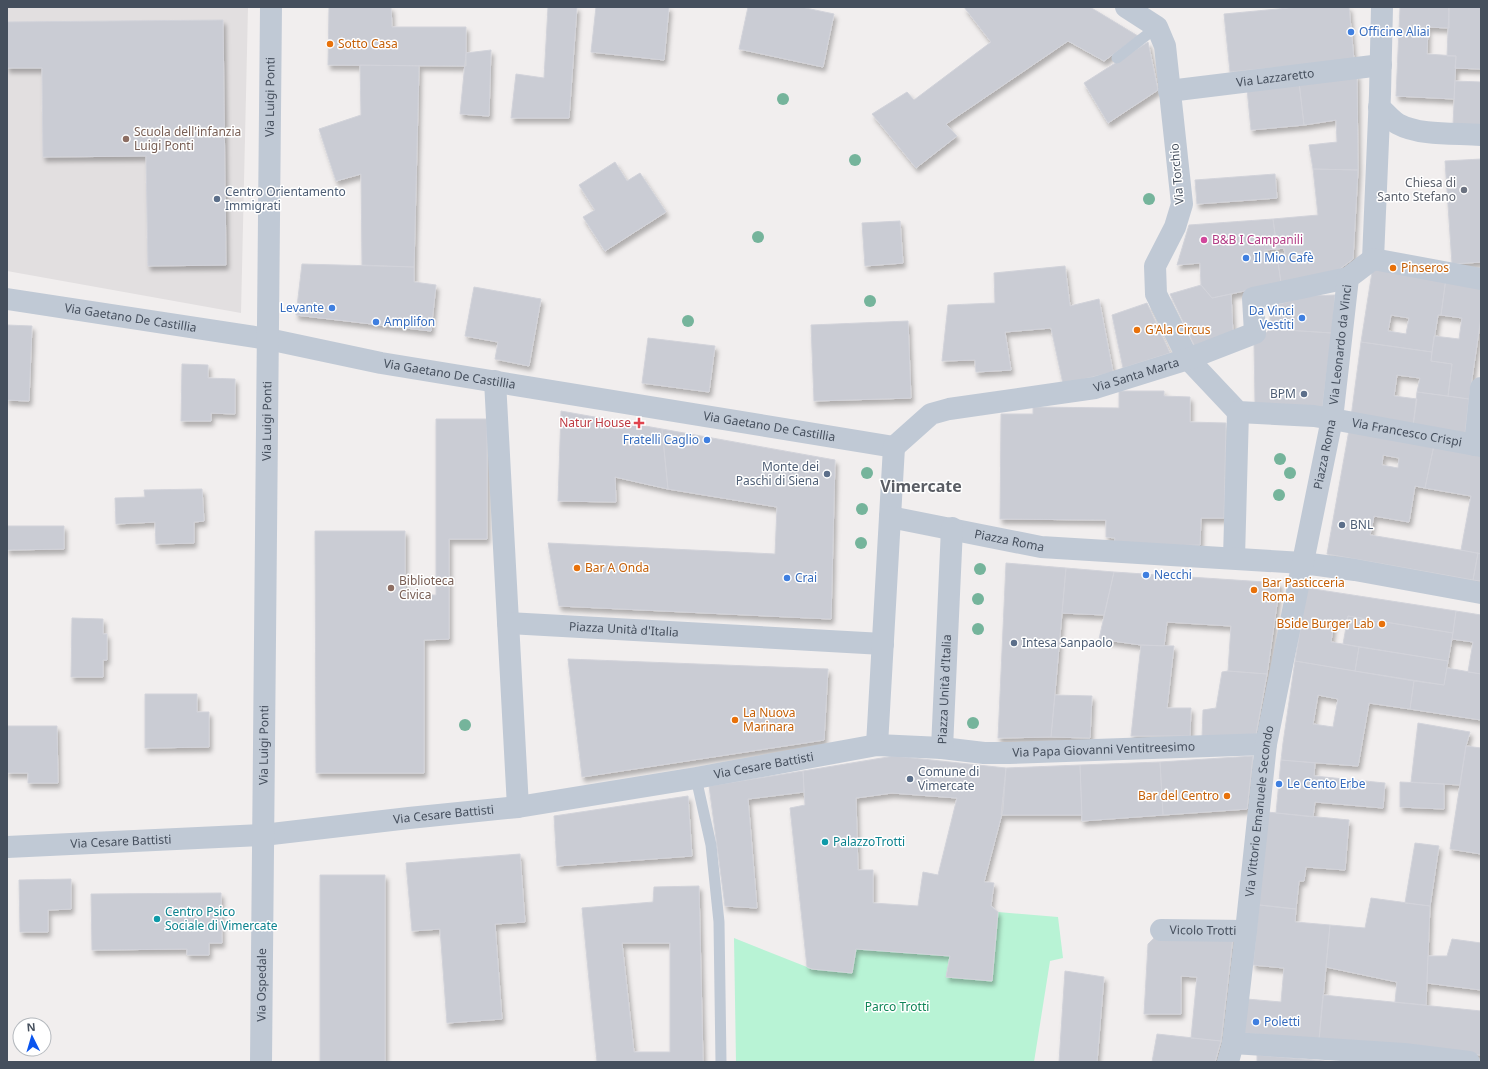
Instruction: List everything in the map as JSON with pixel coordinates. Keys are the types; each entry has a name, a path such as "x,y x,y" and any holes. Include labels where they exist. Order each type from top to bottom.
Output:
{"street":[{"name":"Via Luigi Ponti","path":"263,835 269,381 268,339 271,7"},
{"path":"1382,7 1373,259 1481,279"},
{"path":"1133,9 1157,27"},
{"name":"Via Torchio","path":"1157,27 1165,46 1169,91 1181,137 1182,204 1175,226 1155,266 1156,294 1188,359"},
{"name":"Via Lazzaretto","path":"1169,91 1380,65"},
{"path":"1379,107 1397,124 1413,130 1481,135"},
{"name":"Via Leonardo da Vinci","path":"1332,419 1348,278 1373,259"},
{"name":"Via Santa Marta","path":"894,447 931,414 949,409 1095,388 1188,359 1255,333 1253,298 1348,278"},
{"name":"Via Gaetano De Castillia","path":"7,299 268,339 381,363 894,447"},
{"path":"1188,359 1238,418 1234,552"},
{"path":"495,381 518,807"},
{"path":"1478,445 1481,388"},
{"name":"Piazza Roma","path":"952,528 1041,547 1234,552 1302,563 1332,419 1314,416 1238,418"},
{"name":"Via Francesco Crispi","path":"1332,419 1478,445"},
{"path":"877,745 894,447"},
{"path":"890,517 952,528"},
{"name":"Piazza Unità d'Italia","path":"877,745 942,748 952,528"},
{"path":"1302,563 1355,570 1481,593"},
{"name":"Via Vittorio Emanuele Secondo","path":"1230,1053 1246,931 1266,744 1302,563"},
{"name":"Piazza Unità d'Italia","path":"508,623 883,644"},
{"name":"Via Papa Giovanni Ventitreesimo","path":"942,748 997,753 1266,744"},
{"name":"Via Cesare Battisti","path":"7,847 263,835 518,807 696,778 877,745"},
{"name":"Via Ospedale","path":"261,1062 263,835"},
{"name":"Vicolo Trotti","path":"1161,930 1246,931"},
{"path":"1230,1053 1404,1054 1469,1062"}],"lane":[{"path":"1117,58 1157,27"},
{"path":"696,778 711,845 719,922 721,1062"}],"shaded area":[{"name":"Scuola dell'infanzia Luigi Ponti","path":"7,7 248,7 241,313 7,271"}],"green space":[{"name":"Parco Trotti","path":"998,912 1058,917 1063,958 1050,961 1034,1062 736,1062 734,938 812,969 852,973 856,949 950,956 946,977 992,981"}],"building":[{"path":"329,7 391,7 392,27 466,27 466,66 328,65"},
{"path":"548,7 577,7 569,118 511,118 516,74 544,78"},
{"path":"596,7 669,7 664,60 591,52"},
{"path":"748,7 801,7 834,14 823,67 739,49"},
{"path":"964,7 1090,7 1138,36 1104,61 1068,41 946,124 957,136 916,168 872,114 907,92 914,100 991,42"},
{"path":"1299,7 1349,7 1354,60 1230,72 1224,14"},
{"path":"1400,7 1449,7 1449,28 1428,27 1427,54 1456,56 1454,99 1396,96"},
{"path":"1449,7 1481,7 1481,69 1455,68 1456,56 1447,56"},
{"path":"223,20 226,265 148,266 146,156 43,157 42,68 7,68 7,22"},
{"path":"1148,42 1158,90 1108,123 1084,83"},
{"path":"491,50 489,116 460,114 466,53"},
{"path":"360,65 419,66 414,267 362,265 361,174 336,181 319,129 361,115"},
{"path":"1357,74 1358,170 1313,169 1309,145 1337,142 1336,120 1304,125 1299,82"},
{"path":"1455,81 1481,82 1481,126 1453,125"},
{"path":"1299,82 1304,125 1251,130 1247,89"},
{"name":"Chiesa di Santo Stefano","path":"1481,159 1481,262 1452,264 1445,161"},
{"path":"615,162 627,181 640,173 666,212 605,251 583,217 595,210 579,185"},
{"path":"1313,169 1358,170 1353,259 1337,271 1281,283 1278,262 1286,261 1284,248 1277,249 1273,219 1318,215"},
{"path":"1275,174 1277,198 1197,204 1195,180"},
{"path":"1273,219 1277,249 1264,250 1265,264 1278,262 1281,283 1212,298 1201,285 1200,263 1177,265 1189,225"},
{"path":"900,221 903,263 865,266 862,223"},
{"path":"302,264 414,267 414,282 436,285 431,331 296,315"},
{"path":"1065,266 1070,306 1099,299 1113,372 1063,384 1051,328 1005,332 1011,370 976,372 975,360 942,361 948,305 995,303 994,273"},
{"path":"1381,266 1446,278 1441,315 1438,315 1432,352 1361,342 1372,272","holes":["1391,315 1409,318 1406,334 1388,331"]},
{"path":"1446,278 1481,283 1481,317 1469,399 1448,396 1452,364 1431,361 1434,336 1459,339 1462,318 1441,315"},
{"path":"1201,285 1212,298 1231,294 1233,334 1195,347 1170,294"},
{"path":"474,287 541,299 529,366 495,359 498,342 465,336"},
{"name":"Da Vinci Vestiti","path":"1335,295 1332,333 1270,329 1270,307 1306,296"},
{"path":"1147,303 1170,353 1123,368 1112,315"},
{"path":"908,321 911,398 814,401 811,325"},
{"path":"7,325 32,326 29,401 7,400"},
{"path":"1270,329 1332,333 1322,409 1255,403 1254,345"},
{"path":"648,338 715,346 709,392 642,383"},
{"path":"1361,342 1432,352 1431,361 1452,364 1448,396 1417,392 1420,378 1397,375 1394,396 1417,399 1413,426 1351,417"},
{"path":"182,364 208,365 208,378 235,379 235,414 211,413 211,421 181,421"},
{"path":"1119,391 1164,391 1164,396 1190,397 1190,422 1226,423 1224,518 1201,518 1200,545 1114,547 1115,538 1106,537 1106,520 1000,519 1001,414 1033,414 1033,407 1119,408"},
{"path":"1417,392 1469,399 1465,433 1413,426"},
{"path":"561,411 662,429 668,489 615,477 616,502 558,501"},
{"path":"436,419 487,419 487,539 449,539 449,639 424,640 424,773 316,773 315,531 405,531 405,595 436,595"},
{"path":"662,429 835,460 831,619 559,606 548,543 775,554 777,507 668,489"},
{"path":"1349,430 1434,445 1425,488 1415,486 1409,522 1374,516 1370,535 1478,553 1473,580 1327,554","holes":["1383,455 1399,458 1398,468 1382,465"]},
{"path":"1434,445 1481,453 1481,554 1461,550 1471,496 1425,488"},
{"path":"202,489 204,521 194,522 194,543 156,544 155,522 116,524 115,498 145,497 144,490"},
{"path":"7,526 64,526 64,549 7,550"},
{"path":"1478,553 1481,554 1481,581 1473,580"},
{"path":"1006,563 1066,568 1051,737 998,738"},
{"path":"1066,568 1114,572 1104,615 1062,613"},
{"path":"1114,572 1280,583 1267,674 1228,671 1231,626 1167,622 1164,646 1141,645 1099,639"},
{"path":"1307,588 1456,611 1453,633 1348,616 1347,622 1334,620 1331,642 1359,647 1355,671 1295,661"},
{"path":"1456,611 1481,615 1481,674 1468,672 1473,642 1452,639"},
{"path":"1348,616 1453,633 1448,661 1343,644"},
{"path":"72,618 103,619 103,634 107,634 107,660 103,660 103,677 71,677"},
{"path":"1141,645 1174,646 1167,708 1191,708 1190,736 1131,736"},
{"path":"1359,647 1448,661 1444,685 1355,671"},
{"path":"568,659 828,669 824,740 582,777"},
{"path":"1295,661 1414,681 1410,709 1369,703 1358,766 1281,760","holes":["1318,695 1338,699 1333,727 1313,724"]},
{"path":"1447,668 1481,674 1481,720 1410,709 1414,681 1444,685"},
{"path":"1228,671 1267,674 1256,734 1202,737 1203,710 1216,708 1222,672"},
{"path":"145,694 197,694 197,712 209,712 209,747 145,748"},
{"path":"1055,695 1092,696 1090,738 1051,737"},
{"path":"1418,723 1470,732 1466,746 1460,785 1411,782"},
{"path":"7,726 57,726 58,783 28,783 28,773 7,773"},
{"path":"1466,746 1481,748 1481,854 1450,849"},
{"name":"PalazzoTrotti","path":"894,756 1006,768 1003,810 984,882 994,883 991,906 998,912 992,981 946,977 950,956 856,949 852,973 812,969 807,967 790,808 805,805 803,771","holes":["892,793 957,798 938,875 923,872 918,906 873,903 873,870 858,870 856,798"]},
{"path":"1253,756 1247,809 1163,815 1160,762"},
{"path":"1281,760 1315,763 1314,776 1385,783 1383,808 1315,802 1313,817 1276,813"},
{"path":"1160,762 1163,815 1082,821 1080,765"},
{"path":"1080,765 1082,815 1001,815 1006,768"},
{"path":"803,771 804,792 748,799 757,908 725,906 709,786"},
{"path":"1400,782 1444,784 1444,809 1400,807"},
{"path":"688,796 692,856 557,866 554,816"},
{"path":"1267,812 1349,820 1345,870 1306,867 1304,881 1299,881 1296,909 1259,905"},
{"path":"1415,843 1439,846 1430,906 1405,903"},
{"path":"520,854 525,922 495,924 502,1019 447,1023 440,929 412,931 406,863"},
{"path":"320,875 385,875 385,1062 320,1062"},
{"path":"71,879 71,909 48,910 48,932 20,932 19,880"},
{"path":"699,886 703,1062 597,1062 582,908 653,902 654,887","holes":["622,943 670,943 670,1052 634,1052"]},
{"name":"Centro Psico Sociale di Vimercate","path":"221,893 222,943 209,943 209,955 187,955 187,949 92,950 91,894"},
{"path":"1371,898 1430,906 1426,1005 1395,1002 1397,982 1326,967 1330,925 1365,928"},
{"path":"1259,905 1296,909 1295,922 1330,925 1319,1040 1244,1033 1247,999 1281,1002 1284,968 1253,965"},
{"path":"1157,935 1233,936 1221,1041 1191,1038 1197,977 1181,976 1181,1014 1144,1014 1148,944"},
{"path":"1452,939 1481,943 1481,990 1427,983 1428,956 1447,956"},
{"path":"1065,971 1104,977 1097,1062 1059,1062"},
{"path":"1323,995 1481,1011 1481,1055 1319,1040"},
{"path":"1157,1034 1221,1041 1215,1062 1152,1062"},
{"path":"1257,1055 1336,1062 1257,1062"}],"place":[{"name":"Officine Aliai","path":"1351,32"},
{"name":"Sotto Casa","path":"330,44"},
{"name":"Scuola dell'infanzia Luigi Ponti","path":"126,139"},
{"name":"Chiesa di Santo Stefano","path":"1464,190"},
{"name":"Centro Orientamento Immigrati","path":"217,199"},
{"name":"B&B I Campanili","path":"1204,240"},
{"name":"Il Mio Cafè","path":"1246,258"},
{"name":"Pinseros","path":"1393,268"},
{"name":"Levante","path":"332,308"},
{"name":"Da Vinci Vestiti","path":"1302,318"},
{"name":"Amplifon","path":"376,322"},
{"name":"G'Ala Circus","path":"1137,330"},
{"name":"BPM","path":"1304,394"},
{"name":"Natur House","path":"639,423"},
{"name":"Fratelli Caglio","path":"707,440"},
{"name":"Monte dei Paschi di Siena","path":"827,474"},
{"name":"BNL","path":"1342,525"},
{"name":"Bar A Onda","path":"577,568"},
{"name":"Necchi","path":"1146,575"},
{"name":"Crai","path":"787,578"},
{"name":"Biblioteca Civica","path":"391,588"},
{"name":"Bar Pasticceria Roma","path":"1254,590"},
{"name":"BSide Burger Lab","path":"1382,624"},
{"name":"Intesa Sanpaolo","path":"1014,643"},
{"name":"La Nuova Marinara","path":"735,720"},
{"name":"Comune di Vimercate","path":"910,779"},
{"name":"Le Cento Erbe","path":"1279,784"},
{"name":"Bar del Centro","path":"1227,796"},
{"name":"PalazzoTrotti","path":"825,842"},
{"name":"Centro Psico Sociale di Vimercate","path":"157,919"},
{"name":"Poletti","path":"1256,1022"}],"district":[{"name":"Vimercate","path":"921,486"}]}
